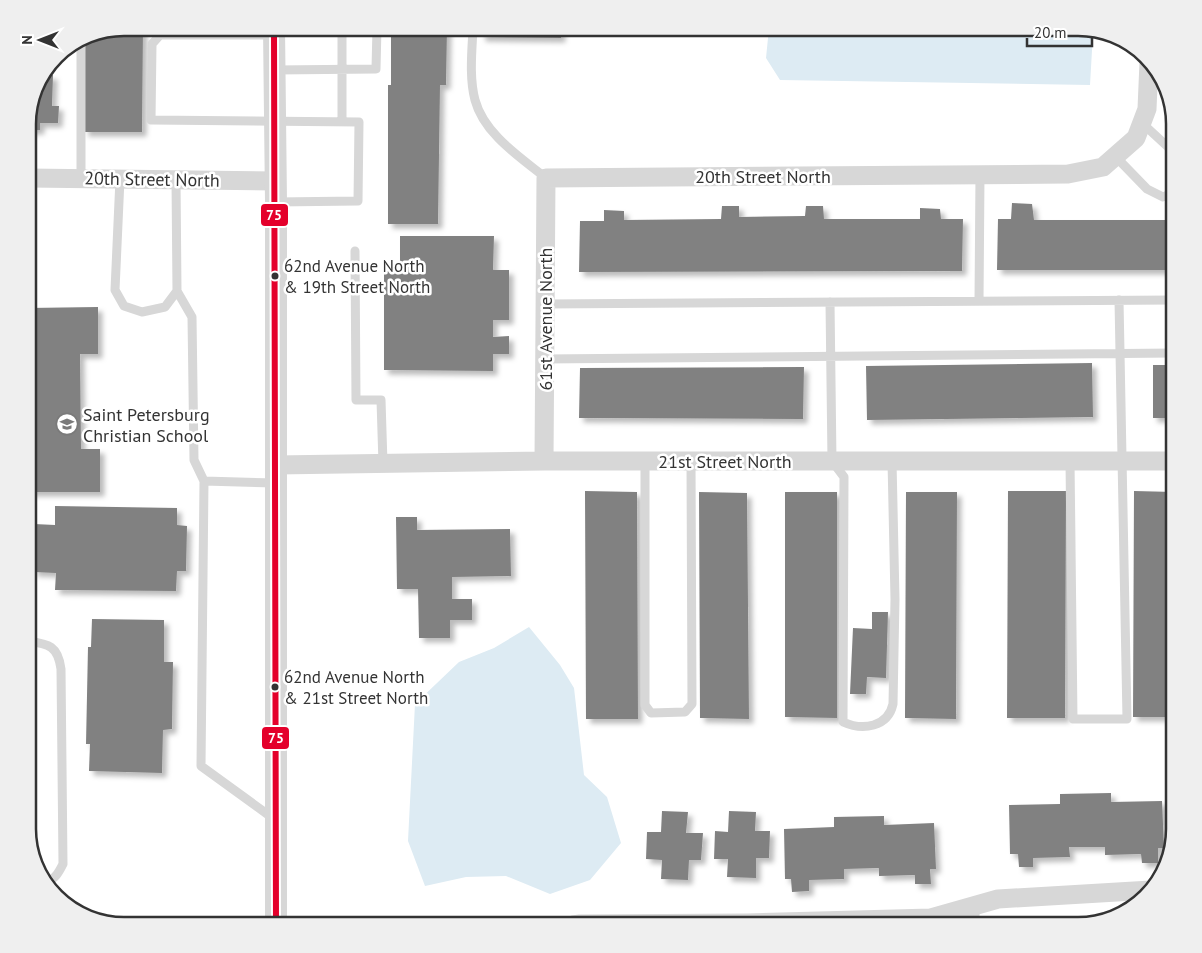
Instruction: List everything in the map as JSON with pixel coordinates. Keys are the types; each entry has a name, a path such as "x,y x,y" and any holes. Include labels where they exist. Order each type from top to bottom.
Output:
{"street":[{"path":"274,36 276,192 276,917"},
{"name":"20th Street North","path":"546,178 1068,174 1103,167 1136,138 1147,109 1149,72"},
{"name":"20th Street North","path":"36,178 176,180 276,192"},
{"name":"61st Avenue North","path":"544,461 546,178"},
{"name":"21st Street North","path":"276,474 384,464 544,461 1166,460"},
{"path":"934,917 998,899 1140,891"}],"lane":[{"path":"157,36 152,44 151,120 359,122 358,200 276,192"},
{"path":"342,36 342,122"},
{"path":"275,70 376,69 376,36"},
{"path":"473,36 472,78 475,101 484,122 513,151 546,178"},
{"path":"81,48 81,178"},
{"path":"1142,122 1166,145"},
{"path":"1115,156 1147,189 1164,197 1166,196"},
{"path":"979,301 980,175"},
{"path":"120,179 115,290 124,306 142,312 165,307 177,291"},
{"path":"176,180 177,291 192,317 194,460 204,481 201,766 276,821"},
{"path":"355,252 356,400 381,400 384,464"},
{"path":"1070,461 1072,719 1127,719 1119,300"},
{"path":"545,304 1166,300"},
{"path":"830,302 832,461 844,477 843,722 862,726 885,721 891,714 893,704 892,461"},
{"path":"545,359 1166,353"},
{"path":"645,461 645,706 651,713 685,712 692,704 691,461"},
{"path":"204,481 276,474"},
{"path":"36,642 45,644 55,650 59,656 61,669 63,864 52,880"},
{"path":"975,905 975,917"}],"shaded area":[{"path":"768,36 1078,36 1093,38 1090,85 780,80 766,58"},
{"path":"529,627 560,665 574,688 584,775 607,797 621,843 590,880 550,894 506,876 466,877 425,886 408,841 415,704 459,662 494,648"}],"building":[{"path":"143,36 142,132 84,132 85,46 107,38"},
{"path":"391,36 447,36 446,85 440,85 438,224 388,224 388,85 391,85"},
{"path":"561,36 561,38 481,37"},
{"path":"51,75 53,75 52,106 59,106 58,123 40,123 40,130 36,130 38,107 45,85"},
{"path":"1012,203 1032,204 1034,220 1166,220 1166,270 997,270 998,219 1011,219"},
{"path":"722,206 739,206 739,217 805,216 806,206 823,206 824,219 920,219 920,208 940,209 941,219 963,219 962,271 579,272 580,221 604,221 604,210 624,211 624,220 721,219"},
{"path":"400,236 494,236 493,270 509,270 509,320 493,320 493,337 509,336 509,354 493,354 493,371 384,370 384,269 400,269"},
{"path":"98,307 98,354 80,354 81,449 100,449 100,492 36,492 36,308"},
{"path":"1092,363 1093,417 867,420 866,366"},
{"path":"1153,365 1166,365 1166,418 1153,418"},
{"path":"804,367 803,419 579,418 580,368"},
{"path":"585,491 637,492 638,719 586,719"},
{"path":"1008,491 1066,491 1065,718 1007,718"},
{"path":"1134,491 1166,492 1166,717 1133,717"},
{"path":"699,492 747,493 749,719 700,718"},
{"path":"785,492 837,492 837,718 785,717"},
{"path":"906,492 957,492 956,719 905,718"},
{"path":"55,506 177,508 177,525 187,526 186,571 177,571 176,591 55,590 56,573 36,572 36,524 55,525"},
{"path":"396,517 417,517 417,530 510,529 511,576 452,577 452,599 472,599 472,620 450,620 450,638 419,638 418,589 397,589"},
{"path":"872,612 888,612 886,678 867,677 866,694 850,694 853,628 872,629"},
{"path":"92,619 164,620 164,662 173,662 172,729 163,730 162,773 89,771 90,744 86,744 88,647 91,647"},
{"path":"1111,793 1111,802 1162,801 1164,846 1164,848 1158,848 1158,863 1142,863 1141,854 1105,855 1105,847 1069,847 1070,857 1033,858 1033,867 1019,867 1018,854 1010,854 1009,805 1060,804 1060,794"},
{"path":"662,811 688,812 686,833 703,833 701,860 689,860 688,880 661,879 662,860 646,859 647,832 661,832"},
{"path":"729,811 756,812 755,831 770,831 769,858 756,858 756,878 727,877 728,859 714,859 715,831 728,832"},
{"path":"884,816 884,825 934,823 936,869 930,869 931,884 915,884 915,875 879,876 879,868 844,869 844,879 809,880 809,891 792,892 791,879 785,879 784,829 834,827 834,817"}],"transit line":[{"name":"75","path":"274,36 276,917"}],"place":[{"name":"62nd Avenue North & 19th Street North","path":"275,276"},
{"name":"Saint Petersburg Christian School","path":"67,424"},
{"name":"62nd Avenue North & 21st Street North","path":"275,687"}]}
